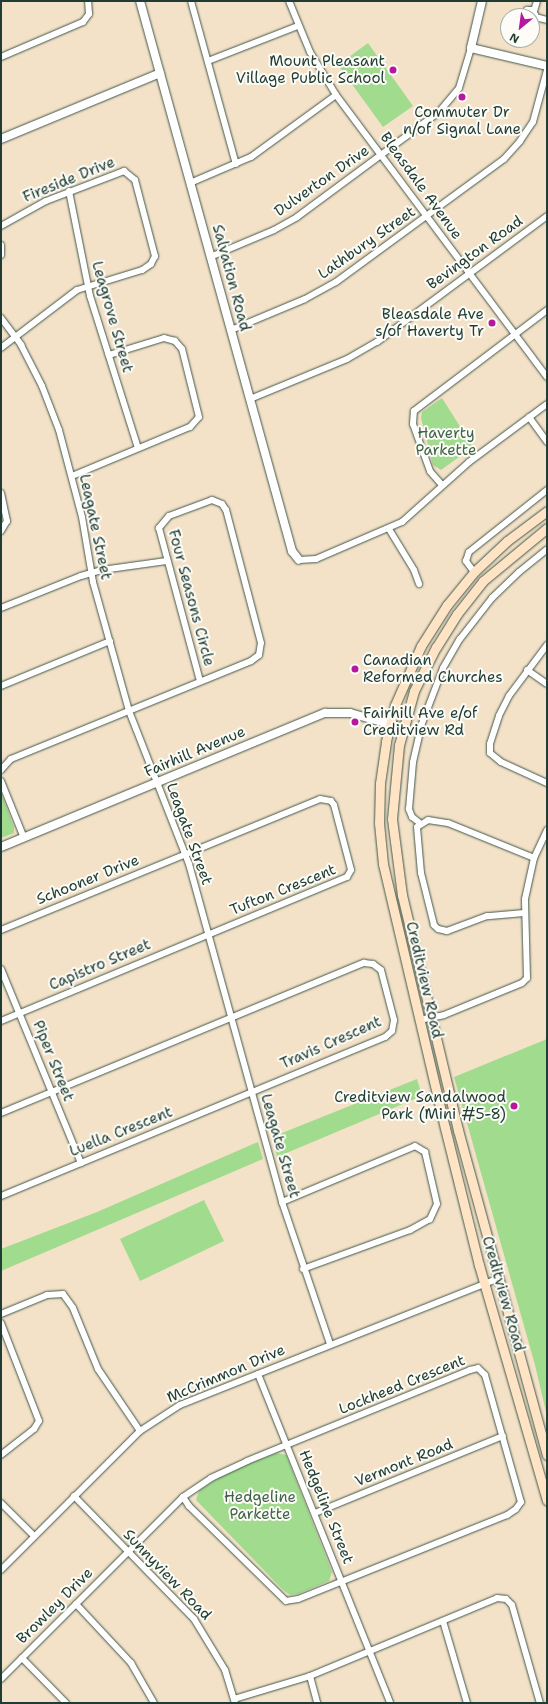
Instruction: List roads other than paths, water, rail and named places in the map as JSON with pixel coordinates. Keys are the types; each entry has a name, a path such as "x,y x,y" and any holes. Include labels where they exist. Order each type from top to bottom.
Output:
{"main road":[{"name":"Creditview Road","path":"547,511 503,545 474,572 446,605 421,646 405,680 390,724 380,783 381,851 419,1020 485,1282 547,1500"},
{"name":"Creditview Road","path":"547,528 494,571 457,614 422,673 403,728 392,793 393,840 402,895 473,1186 547,1455"}],"street":[{"path":"1,57 83,22 89,14 88,1"},
{"name":"Salvation Road","path":"140,1 292,551 299,560"},
{"path":"191,1 236,164"},
{"name":"Bleasdale Avenue","path":"289,1 298,26 314,59 336,95 547,377"},
{"path":"482,1 471,48 547,66"},
{"path":"208,61 298,26"},
{"name":"Dulverton Drive","path":"210,257 289,222 440,112 454,98 462,80 471,48"},
{"name":"Lathbury Street","path":"231,330 322,291 504,159 520,141 534,117 547,70"},
{"path":"1,139 160,73"},
{"path":"190,183 236,164 258,152 336,95"},
{"name":"Fireside Drive","path":"1,226 24,211 117,171 130,174 135,180 154,252 154,260 142,270 88,286"},
{"name":"Leagrove Street","path":"69,191 88,286 138,448"},
{"name":"Bevington Road","path":"250,399 352,356 377,342 547,216"},
{"path":"1,245 1,255"},
{"path":"1,348 60,301 88,286"},
{"path":"442,485 430,471 413,424 414,411 547,310"},
{"name":"Leagate Street","path":"1,318 15,337 53,413 72,476 91,573 129,711 186,854 282,1202 303,1269 330,1344"},
{"path":"72,476 190,426 198,417 199,410 182,349 175,340 164,338 109,355"},
{"path":"299,560 316,560 402,522 442,485 547,404"},
{"path":"529,417 547,442"},
{"path":"474,572 466,560 469,552 547,490"},
{"path":"1,493 7,521 1,531"},
{"name":"Four Seasons Circle","path":"1,770 10,760 129,711 200,682 251,661 259,655 262,648 223,506 215,500 206,500 164,518 158,531 200,682"},
{"path":"389,529 414,570 419,584"},
{"path":"421,824 412,817 409,809 413,762 424,717 443,668 460,639 492,598 518,572 547,549"},
{"path":"1,608 91,573 166,561"},
{"path":"1,685 110,641"},
{"path":"547,646 527,670 500,716 490,744 490,753 500,762 547,783"},
{"path":"527,670 547,684"},
{"name":"Fairhill Avenue","path":"1,847 325,713 350,713 403,728"},
{"path":"1,781 24,838"},
{"name":"Tufton Crescent","path":"186,854 320,799 331,801 334,805 351,870 347,877 209,934"},
{"path":"524,913 486,916 447,931 436,927 418,856 416,832 421,824 428,820 448,823 534,858"},
{"path":"419,1020 444,1015 527,978 529,972 524,913 534,858 547,830"},
{"name":"Schooner Drive","path":"1,930 186,854"},
{"name":"Capistro Street","path":"1,1021 209,934"},
{"name":"Travis Crescent","path":"232,1018 364,963 373,964 380,970 394,1020 392,1031 385,1037 252,1092"},
{"name":"Piper Street","path":"1,969 81,1163"},
{"path":"1,1113 232,1018"},
{"name":"Luella Crescent","path":"1,1196 252,1092"},
{"path":"282,1202 415,1146 425,1152 437,1204 430,1219 410,1230 303,1269"},
{"name":"McCrimmon Drive","path":"1,1570 140,1431 180,1405 485,1282 499,1278"},
{"path":"1,1314 47,1295 63,1294 73,1308 98,1369 140,1431"},
{"path":"1,1323 39,1421 34,1429 1,1455"},
{"name":"Lockheed Crescent","path":"288,1445 478,1368 485,1375 521,1502 516,1509 342,1581"},
{"name":"Hedgeline Street","path":"258,1374 288,1445 390,1703"},
{"name":"Vermont Road","path":"315,1513 503,1436"},
{"name":"Browley Drive","path":"1,1679 183,1497 211,1478 288,1445"},
{"name":"Sunnyview Road","path":"74,1496 194,1618 225,1670 234,1701"},
{"path":"183,1497 190,1506 286,1600 298,1599 342,1581"},
{"path":"1,1503 34,1536"},
{"path":"234,1701 310,1676 369,1650 497,1598 506,1599 512,1605 540,1703"},
{"path":"76,1604 131,1663 154,1703"},
{"path":"443,1621 467,1703"},
{"path":"22,1658 66,1703"},
{"path":"310,1676 317,1703"}],"place":[{"name":"Mount Pleasant Village Public School","path":"393,70"},
{"name":"Commuter Dr n/of Signal Lane","path":"462,97"},
{"name":"Bleasdale Ave s/of Haverty Tr","path":"492,323"},
{"name":"Canadian Reformed Churches","path":"355,669"},
{"name":"Fairhill Ave e/of Creditview Rd","path":"355,722"},
{"name":"Creditview Sandalwood Park (Mini #5-8)","path":"514,1106"}],"park label":[{"name":"Haverty Parkette","path":"446,442"},
{"name":"Hedgeline Parkette","path":"260,1506"}]}
